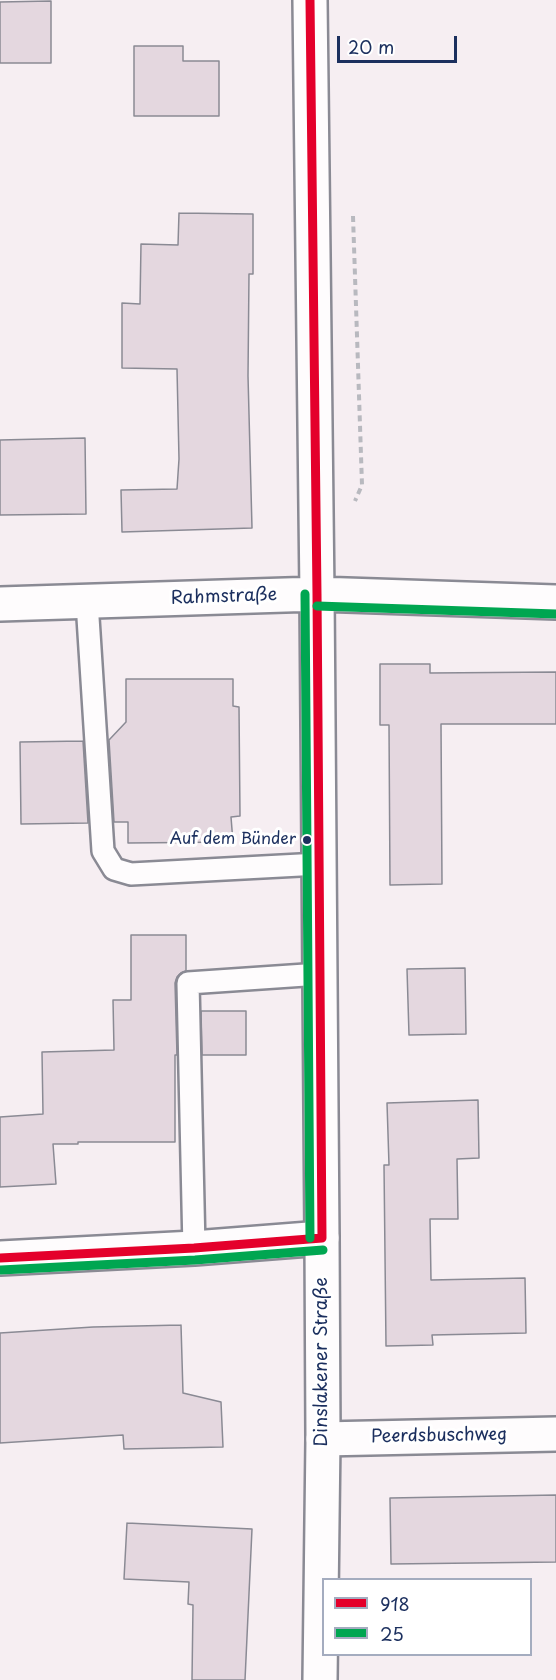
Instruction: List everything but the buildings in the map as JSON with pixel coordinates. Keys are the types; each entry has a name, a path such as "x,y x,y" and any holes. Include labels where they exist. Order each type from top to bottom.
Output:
{"main road":[{"name":"Dinslakener Straße","path":"310,0 322,1238 323,1439 320,1680"},
{"name":"Rahmstraße","path":"0,604 317,594 556,602"},
{"path":"0,1258 195,1248 322,1238"},
{"name":"Peerdsbuschweg","path":"323,1439 556,1434"}],"lane":[{"path":"87,602 103,851 114,869 131,874 319,864"},
{"path":"195,1248 188,983 320,974"}],"transit line":[{"name":"918","path":"310,0 322,1238"},
{"name":"25","path":"305,594 310,1238"},
{"name":"25","path":"317,606 556,614"},
{"name":"918","path":"0,1258 194,1248 322,1238"},
{"name":"25","path":"1,1270 195,1260 323,1250"}],"place":[{"name":"Auf dem Bünder","path":"307,840"}]}
